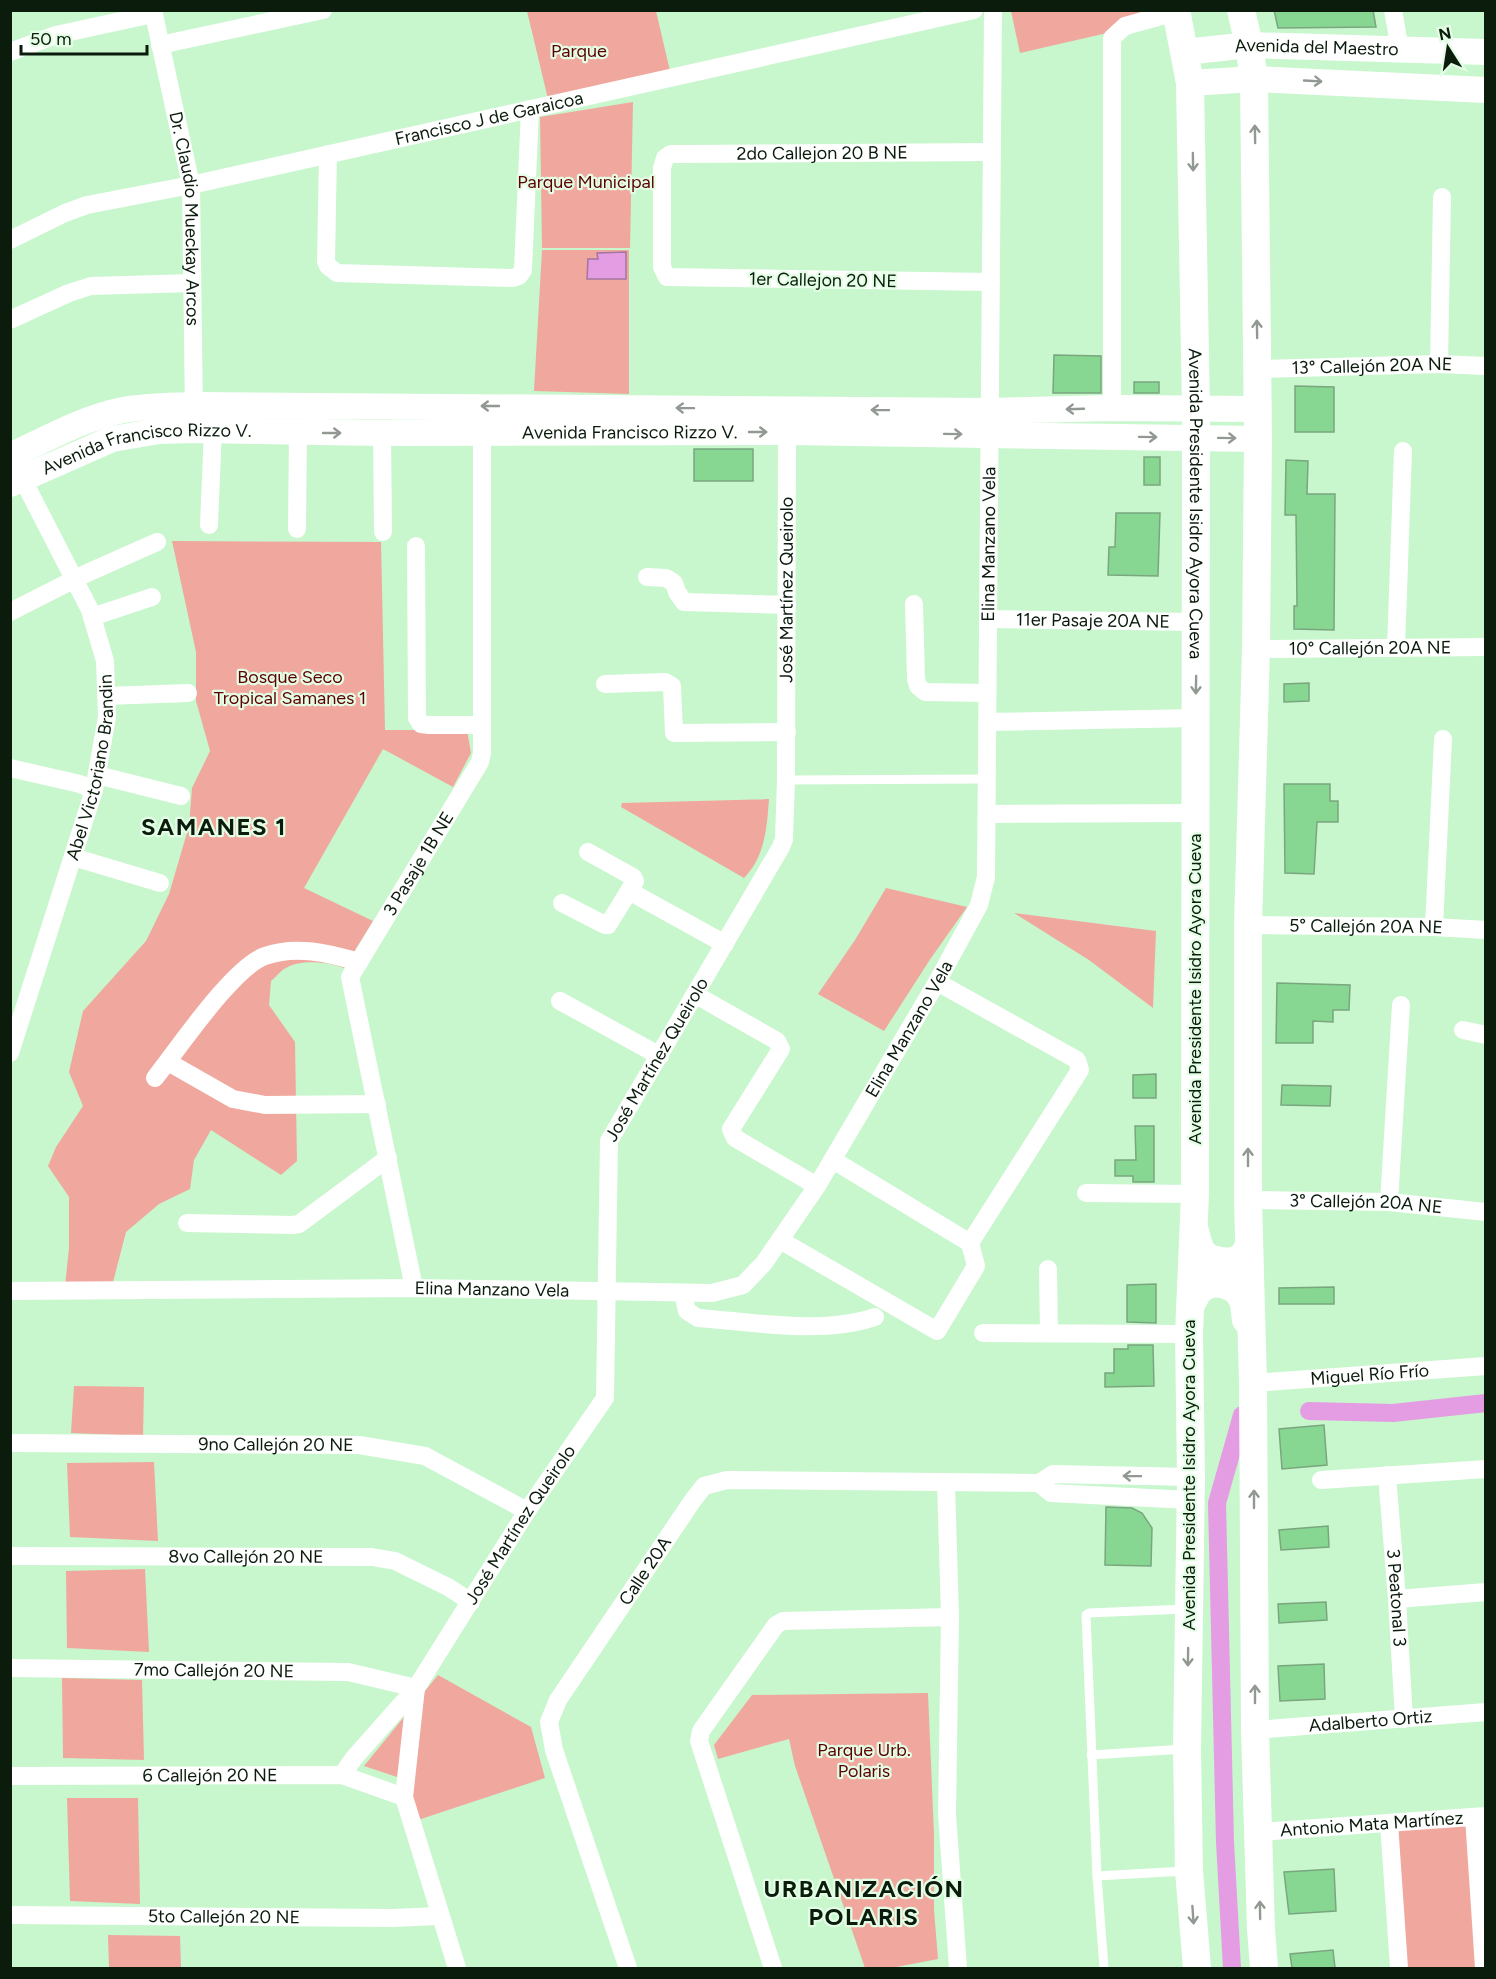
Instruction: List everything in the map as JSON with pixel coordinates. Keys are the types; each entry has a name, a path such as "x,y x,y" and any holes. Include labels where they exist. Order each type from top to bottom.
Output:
{"main road":[{"path":"1241,10 1254,79 1258,369 1256,649 1248,925 1248,1200 1253,1383 1255,1730 1264,1968"},
{"name":"Avenida Presidente Isidro Ayora Cueva","path":"1176,11 1190,83 1196,410 1195,1194 1190,1321 1187,1749 1190,1871 1197,1968"},
{"name":"Avenida del Maestro","path":"1185,52 1249,45 1485,52"},
{"name":"Avenida del Maestro","path":"1190,83 1254,79 1485,90"},
{"name":"Avenida Francisco Rizzo V.","path":"13,466 78,424 102,416 145,408 200,422 298,432 382,433 787,432 990,423 1112,408 1258,409"},
{"name":"Avenida Francisco Rizzo V.","path":"200,422 990,423 1196,438 1258,439"},
{"path":"1194,1226 1199,1246 1203,1254 1210,1259 1230,1261 1240,1258 1249,1246"},
{"path":"1190,1321 1198,1292 1206,1286 1217,1283 1229,1285 1243,1300 1252,1354"}],"street":[{"path":"160,45 323,10"},
{"name":"Francisco J de Garaicoa","path":"10,240 65,213 87,205 328,154 974,10"},
{"name":"Elina Manzano Vela","path":"10,1291 414,1288 712,1293 743,1285 764,1263 817,1186 937,982 979,906 986,878 993,10"},
{"path":"1393,10 1400,50"},
{"path":"1112,408 1112,38 1125,26 1176,11"},
{"path":"10,52 56,35 153,12"},
{"name":"Dr. Claudio Mueckay Arcos","path":"153,12 191,184 192,283 209,525"},
{"path":"328,154 326,261 332,271 337,273 513,278 519,276 523,270 530,109"},
{"name":"2do Callejon 20 B NE","path":"662,267 662,168 665,158 671,154 992,152"},
{"path":"1439,364 1442,197"},
{"name":"1er Callejon 20 NE","path":"662,267 664,274 672,278 991,282"},
{"path":"12,319 69,293 92,286 192,283"},
{"name":"13° Callejón 20A NE","path":"1258,369 1439,364 1485,366"},
{"path":"297,529 298,432"},
{"name":"3 Pasaje 1B NE","path":"414,1288 350,977 480,762 482,753 482,432"},
{"name":"José Martínez Queirolo","path":"342,1775 354,1758 416,1688 526,1511 605,1398 609,1141 696,995 784,839 787,732 787,432"},
{"path":"382,433 383,532"},
{"path":"1396,648 1403,451"},
{"name":"Abel Victoriano Brandin","path":"10,1053 95,782 107,717 105,661 92,617 13,466"},
{"path":"10,612 74,579 157,542"},
{"path":"416,546 417,718 421,724 429,725 482,726"},
{"path":"646,577 666,578 674,583 684,602 787,604"},
{"path":"92,617 152,597"},
{"path":"914,604 918,686 925,692 987,693"},
{"name":"11er Pasaje 20A NE","path":"988,620 1197,622"},
{"name":"10° Callejón 20A NE","path":"1256,649 1485,647"},
{"path":"605,684 665,682 672,686 674,732 681,734 787,732"},
{"path":"106,696 188,693"},
{"path":"987,722 1195,718"},
{"path":"1434,927 1443,740"},
{"path":"10,768 80,784 95,782 181,796"},
{"path":"987,814 1195,813"},
{"path":"562,903 608,925 629,891 634,881 633,877 588,852"},
{"path":"73,858 160,883"},
{"path":"629,891 725,944"},
{"name":"5° Callejón 20A NE","path":"1248,925 1434,927 1485,930"},
{"path":"155,1078 245,967 264,956 308,950 333,954 359,962"},
{"path":"937,982 1077,1060 1080,1070 970,1243"},
{"path":"696,995 777,1041 781,1049 731,1129 735,1138 817,1186"},
{"path":"561,1001 660,1056"},
{"path":"1389,1202 1401,1005"},
{"path":"1463,1030 1485,1035"},
{"path":"168,1062 233,1099 265,1105 377,1104"},
{"path":"188,1223 299,1224 388,1158"},
{"path":"780,1240 937,1331 976,1266 970,1243 832,1160"},
{"path":"1086,1193 1195,1194"},
{"name":"3° Callejón 20A NE","path":"1248,1200 1389,1202 1485,1212"},
{"path":"1048,1269 1049,1333"},
{"path":"683,1294 687,1311 698,1318 822,1327 856,1324 875,1317"},
{"path":"983,1333 1049,1333 1190,1321"},
{"name":"Miguel Río Frío","path":"1253,1383 1485,1366"},
{"name":"9no Callejón 20 NE","path":"10,1443 359,1445 424,1456 526,1511"},
{"path":"1321,1480 1485,1469"},
{"name":"Calle 20A","path":"628,1968 554,1750 549,1722 558,1700 704,1486 727,1480 1039,1484 1053,1474 1190,1489"},
{"name":"3 Peatonal 3","path":"1387,1475 1404,1719"},
{"path":"946,1484 950,1617 947,1814 958,1968"},
{"name":"8vo Callejón 20 NE","path":"10,1556 372,1557 395,1561 448,1587 471,1602"},
{"path":"1397,1599 1485,1592"},
{"path":"773,1968 699,1741 701,1731 776,1625 783,1621 950,1617"},
{"name":"7mo Callejón 20 NE","path":"10,1668 348,1672 416,1688"},
{"name":"José Martínez Queirolo","path":"416,1688 404,1797 457,1968"},
{"name":"Adalberto Ortiz","path":"1255,1730 1485,1712"},
{"name":"6 Callejón 20 NE","path":"10,1776 342,1775 404,1797"},
{"path":"1480,1816 1484,1968"},
{"name":"Antonio Mata Martínez","path":"1258,1832 1480,1816"},
{"path":"1389,1823 1399,1968"},
{"name":"5to Callejón 20 NE","path":"10,1915 393,1918 439,1916"}],"lane":[{"path":"786,780 987,779"},
{"path":"1104,1968 1097,1876 1086,1615 1089,1613 1189,1609"},
{"path":"1091,1755 1187,1749"},
{"path":"1097,1876 1190,1871"}],"green space":[{"name":"Parque","path":"527,11 656,11 670,71 548,99"},
{"path":"1011,11 1139,11 1142,25 1020,53"},
{"name":"Parque Municipal","path":"633,102 630,248 542,248 540,117"},
{"path":"542,250 629,250 629,394 534,391"},
{"name":"Bosque Seco Tropical Samanes 1","path":"172,541 381,542 385,730 467,730 471,753 453,787 383,749 304,888 373,921 344,968 322,963 299,963 284,969 271,981 269,1005 295,1042 297,1161 281,1175 211,1130 194,1160 190,1189 159,1204 126,1232 112,1286 65,1286 69,1248 69,1197 48,1166 56,1147 83,1106 69,1072 83,1011 146,941 169,894 189,826 192,788 210,751 196,701 196,652"},
{"path":"769,799 766,831 761,851 744,878 621,807 622,803"},
{"path":"886,888 967,907 884,1031 818,994 855,940"},
{"path":"1014,913 1156,931 1153,1008 1089,960"},
{"path":"74,1386 144,1387 143,1436 71,1433"},
{"path":"154,1462 158,1541 70,1537 67,1463"},
{"path":"145,1569 149,1652 67,1648 66,1571"},
{"path":"438,1675 531,1727 545,1778 418,1820 406,1780 364,1766"},
{"path":"62,1678 142,1680 144,1760 63,1758"},
{"name":"Parque Urb. Polaris","path":"928,1693 934,1835 934,1910 938,1959 891,1968 865,1968 795,1766 789,1739 718,1759 714,1745 752,1695"},
{"path":"67,1798 138,1798 140,1904 70,1901"},
{"path":"1474,1817 1484,1968 1399,1968 1389,1823"},
{"path":"108,1935 180,1936 181,1968 109,1968"}],"shaded area":[{"path":"626,252 626,279 587,279 588,259 598,259 597,253"}],"building":[{"path":"1274,10 1373,10 1376,27 1278,28"},
{"path":"1054,355 1101,356 1101,393 1053,393"},
{"path":"1134,382 1159,382 1159,393 1134,393"},
{"path":"1295,386 1334,387 1334,432 1295,432"},
{"path":"694,449 753,449 753,481 694,481"},
{"path":"1144,457 1160,457 1160,485 1144,485"},
{"path":"1286,460 1308,461 1307,494 1335,494 1334,630 1294,629 1294,606 1297,606 1296,515 1285,515"},
{"path":"1116,513 1160,513 1158,576 1108,575 1109,547 1115,547"},
{"path":"1309,683 1309,701 1284,702 1284,684"},
{"path":"1284,784 1330,784 1330,801 1338,801 1338,822 1317,822 1314,874 1285,873"},
{"path":"1277,983 1350,985 1349,1010 1333,1010 1333,1022 1313,1021 1313,1043 1276,1043"},
{"path":"1156,1074 1156,1098 1133,1098 1133,1075"},
{"path":"1282,1085 1331,1086 1330,1106 1281,1105"},
{"path":"1135,1126 1154,1126 1154,1182 1133,1182 1133,1176 1115,1176 1115,1160 1136,1160"},
{"path":"1156,1284 1156,1323 1127,1322 1127,1285"},
{"path":"1334,1287 1334,1304 1279,1304 1279,1288"},
{"path":"1128,1345 1153,1345 1154,1386 1105,1387 1105,1373 1114,1373 1114,1349 1128,1349"},
{"path":"1324,1425 1327,1465 1282,1469 1279,1429"},
{"path":"1106,1507 1132,1508 1142,1513 1152,1528 1151,1566 1105,1565"},
{"path":"1328,1526 1329,1547 1281,1550 1279,1530"},
{"path":"1326,1602 1327,1620 1279,1623 1278,1604"},
{"path":"1324,1664 1325,1699 1280,1701 1278,1666"},
{"path":"1334,1869 1336,1911 1289,1914 1284,1872"},
{"path":"1333,1950 1335,1968 1292,1968 1290,1954"}],"waterway":[{"path":"1309,1411 1393,1413 1486,1403"},
{"path":"1232,1968 1225,1842 1217,1503 1242,1415"}],"district":[{"name":"SAMANES 1","path":"214,827"},
{"name":"URBANIZACIÓN POLARIS","path":"864,1903"}]}
